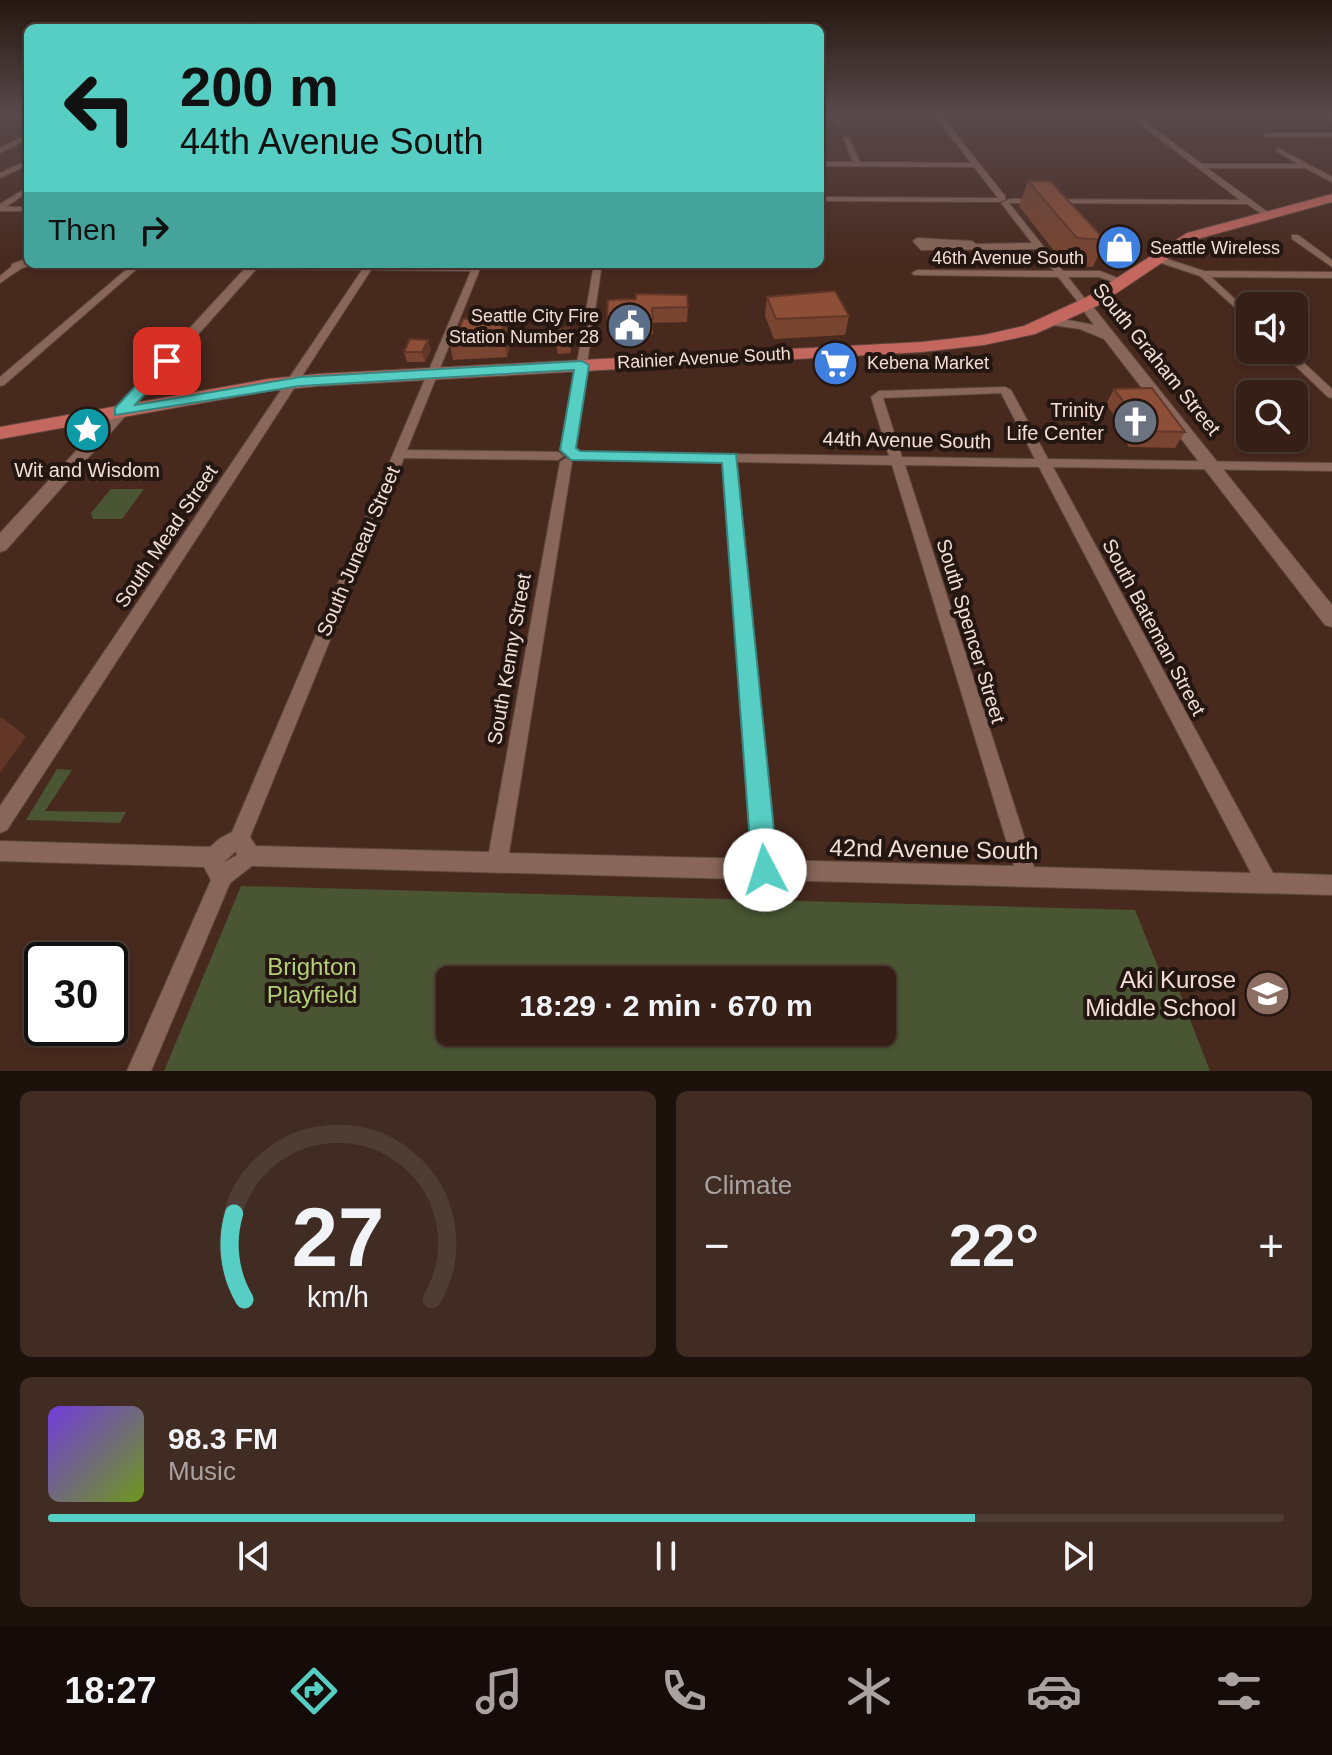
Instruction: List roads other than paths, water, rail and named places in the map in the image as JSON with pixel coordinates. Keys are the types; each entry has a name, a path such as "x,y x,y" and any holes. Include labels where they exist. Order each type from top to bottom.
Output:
{"main road":[{"name":"Rainier Avenue South","path":"0,433 292,382 948,345 1008,335 1052,321 1085,305 1192,236 1332,198"}],"street":[{"path":"0,176 24,162"},
{"name":"South Graham Street","path":"974,162 1332,619"},
{"path":"1195,162 1266,215"},
{"path":"1297,162 1332,180"},
{"path":"824,164 976,165"},
{"path":"1200,166 1303,166"},
{"path":"0,208 24,192"},
{"path":"824,199 1249,202"},
{"path":"0,208 24,209"},
{"path":"1295,237 1332,264"},
{"path":"972,244 921,247 917,241 1038,246"},
{"path":"1158,259 1203,274 1332,275"},
{"path":"0,264 24,263"},
{"path":"0,280 24,263"},
{"path":"0,383 133,268"},
{"path":"0,545 251,268"},
{"name":"South Mead Street","path":"0,823 367,268"},
{"name":"South Juneau Street","path":"243,848 398,454 477,268"},
{"name":"South Kenny Street","path":"497,864 598,268"},
{"name":"46th Avenue South","path":"917,273 1100,274 1123,282"},
{"path":"1203,274 1236,305"},
{"path":"1052,321 1083,325 1111,337"},
{"path":"1299,364 1332,395"},
{"name":"South Spencer Street","path":"1005,390 883,393 877,397 1027,877"},
{"name":"South Bateman Street","path":"1005,390 1267,882"},
{"name":"44th Avenue South","path":"398,454 1332,467"},
{"path":"730,458 765,870"},
{"path":"0,851 240,867 243,848"},
{"name":"42nd Avenue South","path":"243,848 497,864 1332,885"},
{"path":"139,1071 220,865"}],"place":[{"name":"Seattle Wireless","path":"1119,248"},
{"name":"Seattle City Fire Station Number 28","path":"630,326"},
{"name":"Kebena Market","path":"836,363"},
{"name":"Trinity Life Center","path":"1135,421"},
{"name":"Wit and Wisdom","path":"87,430"},
{"name":"Aki Kurose Middle School","path":"1267,993"}],"park label":[{"name":"Brighton Playfield","path":"312,980"}]}
